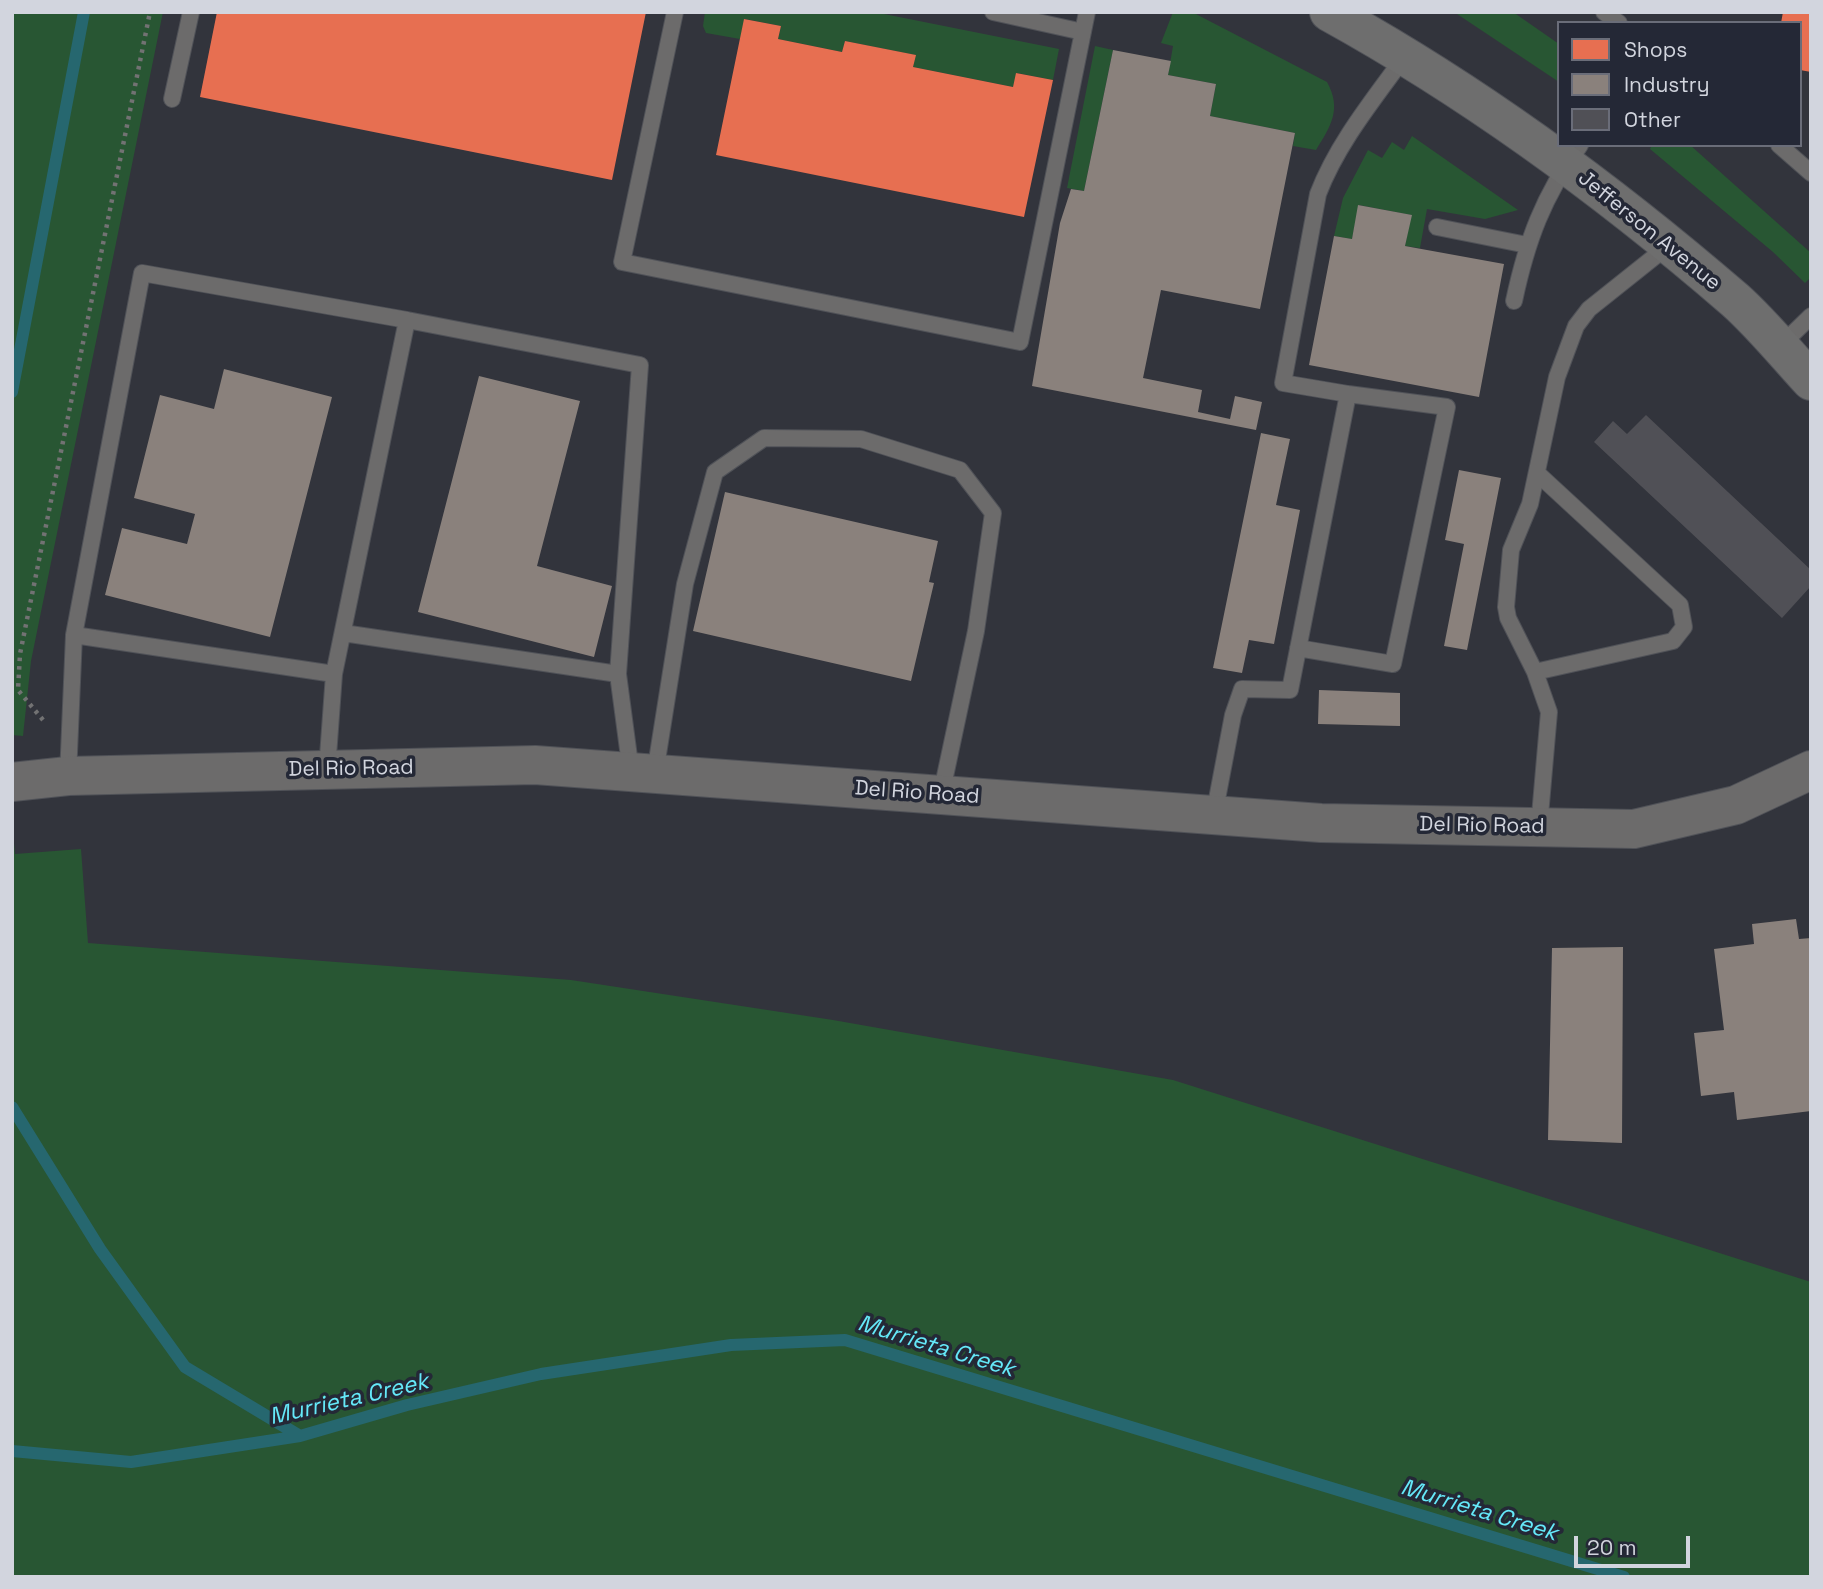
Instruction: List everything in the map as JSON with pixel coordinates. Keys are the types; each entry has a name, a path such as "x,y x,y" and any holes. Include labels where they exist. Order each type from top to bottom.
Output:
{"main road":[{"name":"Jefferson Avenue","path":"1329,12 1406,54 1557,145"},
{"name":"Jefferson Avenue","path":"1573,155 1668,246 1736,300 1811,381"}],"street":[{"name":"Del Rio Road","path":"14,782 69,757 327,770 535,765 1321,823 1634,829 1736,805 1811,770"}],"lane":[{"path":"172,99 191,12"},
{"path":"675,12 622,262 1020,342 1087,12"},
{"path":"993,12 1083,32"},
{"path":"1298,648 1393,664 1447,407 1283,383 1318,194 1325,175 1360,117 1406,54"},
{"path":"1781,147 1811,173"},
{"path":"1514,301 1527,245 1573,155"},
{"path":"1437,227 1527,245"},
{"path":"1539,827 1549,712 1535,672 1517,643 1506,607 1511,550 1530,504 1557,377 1576,326 1589,310 1668,246"},
{"path":"69,757 74,635 142,273 640,365 618,674 643,772"},
{"path":"1779,347 1811,316"},
{"path":"327,770 334,674 407,320"},
{"path":"1214,815 1233,715 1242,689 1290,690 1348,394"},
{"path":"643,772 685,584 715,472 764,438 861,439 960,470 993,513 976,631 941,794"},
{"path":"1535,672 1673,641 1684,627 1681,605 1537,473"},
{"path":"343,633 618,674"},
{"path":"74,635 334,674"}],"path":[{"path":"69,757 18,690 20,654 150,12"}],"green space":[{"path":"12,12 163,12 31,661 23,736 12,735"},
{"path":"705,12 874,12 1059,49 1053,80 1017,73 1013,87 913,67 915,55 845,41 842,52 778,39 781,26 745,19 740,39 706,33 703,26"},
{"path":"1173,12 1192,12 1327,82 1334,101 1333,117 1316,150 1293,146 1295,133 1210,116 1216,84 1168,75 1173,46 1161,43"},
{"path":"1454,12 1513,12 1557,43 1557,81"},
{"path":"1095,46 1113,50 1084,191 1067,188"},
{"path":"1412,136 1518,210 1485,219 1427,209 1420,248 1405,246 1411,215 1359,205 1352,239 1334,236 1343,198 1368,150 1382,158 1392,142 1404,150"},
{"path":"1692,147 1811,253 1811,277 1805,283 1773,252 1650,149"},
{"path":"12,821 15,854 81,849 88,943 571,980 833,1020 1173,1080 1811,1282 1811,1577 12,1577"}],"building: Shops":[{"path":"217,12 646,12 612,180 200,97"},
{"path":"1783,12 1811,12 1811,72 1802,70 1802,21 1781,21"},
{"path":"744,19 781,26 778,39 842,52 845,41 916,55 913,67 1013,87 1016,73 1053,80 1024,217 716,155"}],"building: Industry":[{"path":"1113,50 1171,61 1168,75 1216,84 1210,116 1295,133 1260,309 1161,290 1143,378 1202,390 1198,412 1230,419 1235,396 1262,402 1256,430 1032,386 1060,223 1071,189 1084,191"},
{"path":"1358,205 1412,215 1405,246 1504,264 1479,397 1309,365 1334,236 1352,239"},
{"path":"224,369 332,397 270,637 105,595 122,528 187,544 195,514 134,498 160,395 214,409"},
{"path":"479,376 580,401 537,566 612,586 594,657 418,612"},
{"path":"1261,433 1290,439 1276,505 1300,510 1274,644 1249,640 1242,673 1213,668"},
{"path":"1459,470 1501,478 1467,650 1444,646 1464,544 1445,540"},
{"path":"725,492 938,541 929,582 934,583 911,681 693,631"},
{"path":"1319,690 1400,693 1400,726 1318,724"},
{"path":"1796,919 1799,939 1811,938 1811,1111 1737,1120 1734,1092 1701,1096 1694,1033 1724,1030 1714,949 1754,944 1752,924"},
{"path":"1623,947 1622,1143 1548,1140 1552,948"}],"building: Other":[{"path":"1646,415 1811,570 1811,586 1782,618 1594,442 1613,421 1627,434"}],"waterway":[{"path":"12,392 84,12"},
{"path":"12,1107 100,1249 185,1367 300,1436"},
{"name":"Murrieta Creek","path":"12,1451 131,1462 300,1436 407,1405 541,1374 731,1345 845,1340 1624,1577"}]}
